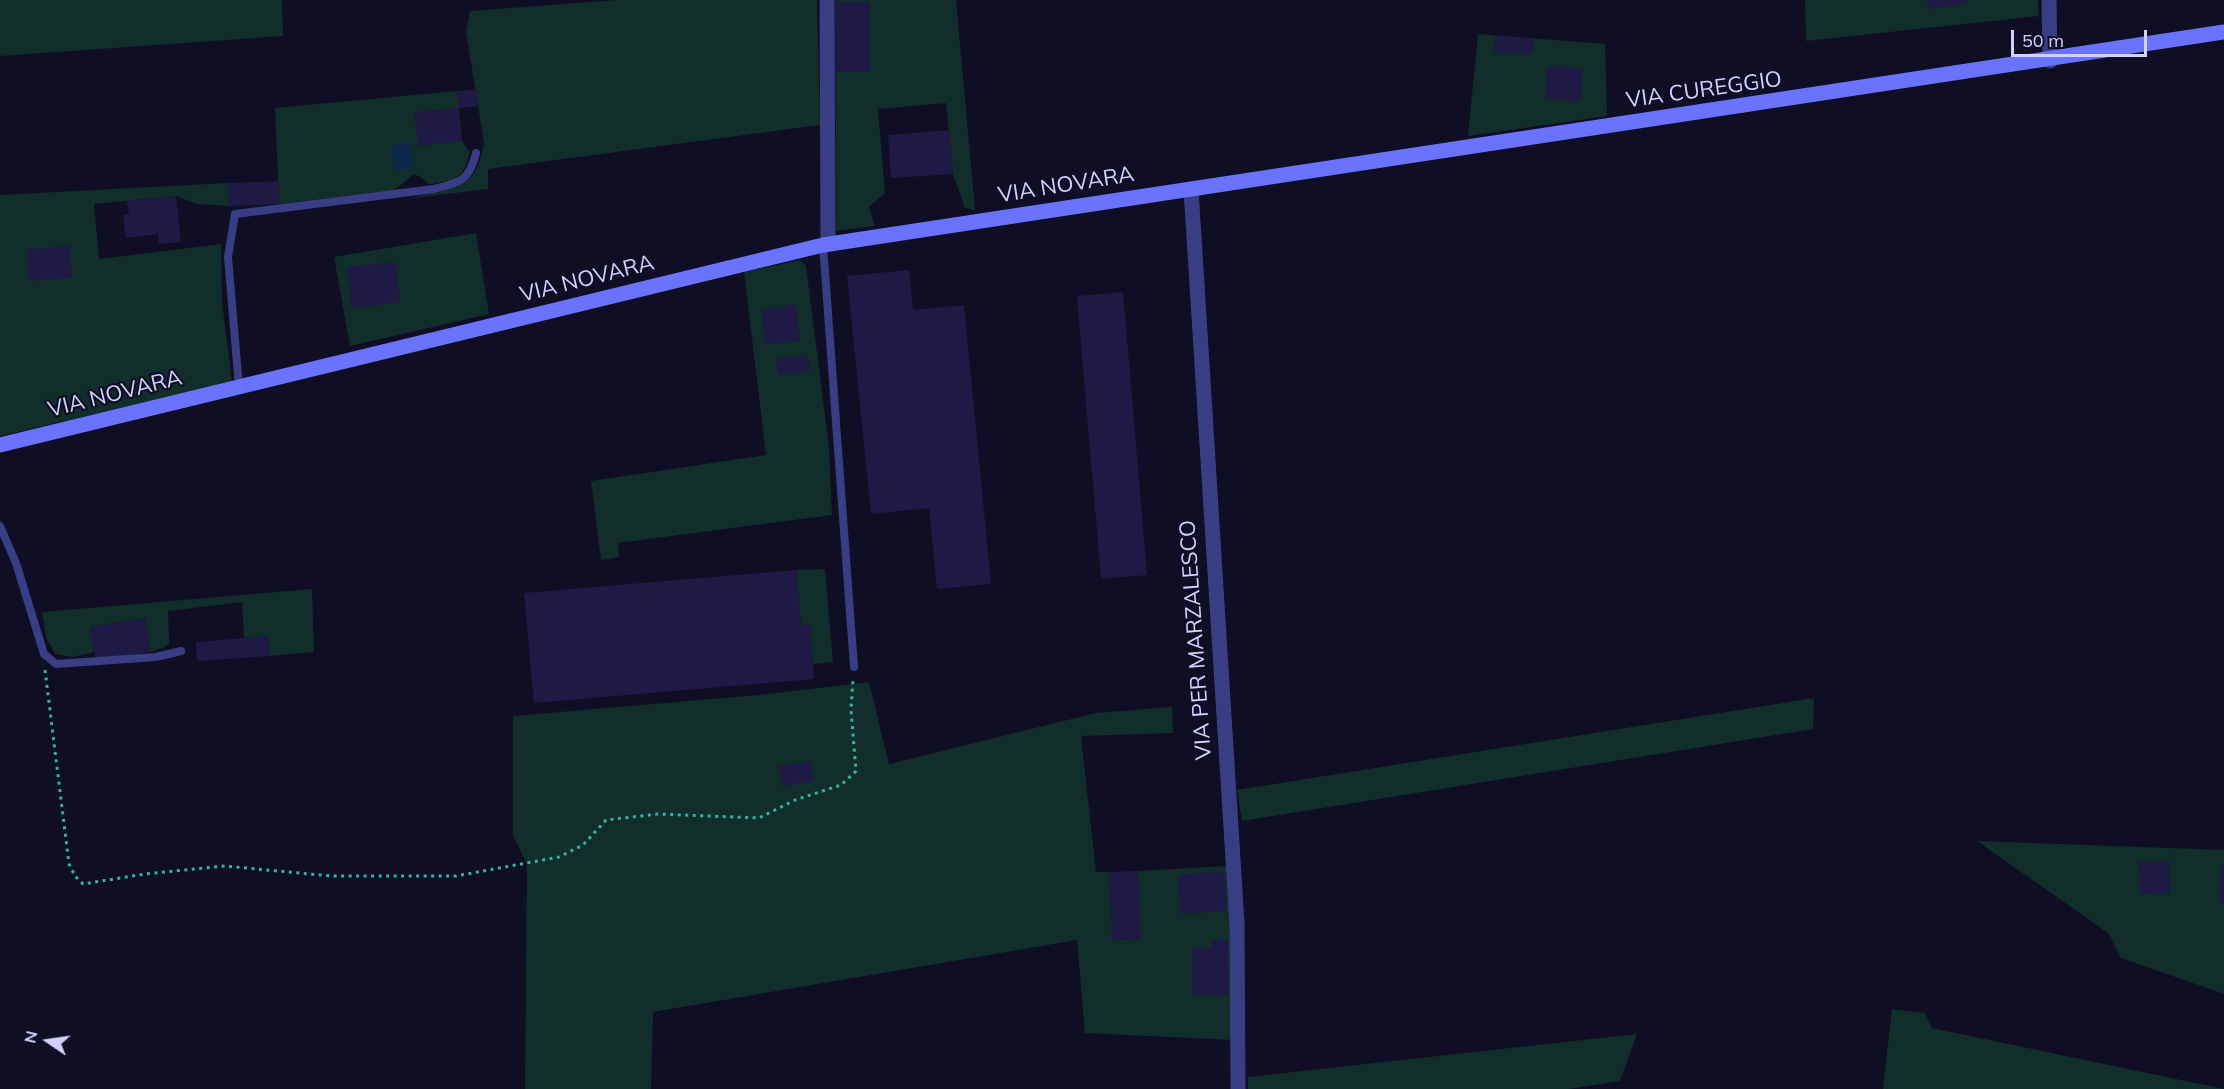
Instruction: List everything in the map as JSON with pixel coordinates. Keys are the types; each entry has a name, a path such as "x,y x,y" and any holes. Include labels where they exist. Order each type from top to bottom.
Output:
{"main road":[{"name":"VIA CUREGGIO","path":"1191,189 2050,61 2224,32"},
{"name":"VIA NOVARA","path":"0,445 826,244 1191,189"}],"street":[{"path":"826,244 827,0"},
{"path":"2049,0 2050,61"},
{"name":"VIA PER MARZALESCO","path":"1191,189 1237,923 1238,1089"}],"lane":[{"path":"239,387 228,257 235,214 434,189 459,182 471,171 476,153"},
{"path":"826,244 854,666"},
{"path":"0,526 16,564 45,654 56,664 156,657 181,651"}],"path":[{"path":"45,654 69,864 75,876 83,884 145,874 225,866 331,876 456,876 559,857 583,845 606,820 658,814 759,818 795,800 841,785 856,771 851,710 854,666"}],"green space":[{"path":"0,0 282,0 283,36 0,56"},
{"path":"618,0 817,0 820,125 488,169 488,189 413,198 460,185 475,172 480,160 484,143 466,32 470,11"},
{"path":"835,0 956,0 975,210 965,208 953,174 946,103 878,109 885,193 869,207 875,226 836,231"},
{"path":"1805,0 2038,0 2039,16 1806,41"},
{"path":"1478,34 1605,44 1607,116 1468,136"},
{"path":"457,91 462,141 470,152 464,168 457,177 429,184 419,176 413,175 393,191 279,204 275,108"},
{"path":"228,183 229,206 197,204 176,196 94,204 99,259 221,244 222,302 232,382 0,436 0,195"},
{"path":"476,233 489,314 350,346 334,257"},
{"path":"800,260 806,266 829,447 832,515 618,543 619,557 601,560 591,481 766,455 744,272"},
{"path":"825,569 833,662 813,664 810,625 801,626 796,570"},
{"path":"312,589 314,652 270,656 268,636 244,638 242,602 168,611 169,643 165,647 150,652 145,618 91,627 94,652 72,657 55,654 46,637 42,612"},
{"path":"869,682 889,764 1096,713 1172,707 1173,733 1081,736 1096,872 1109,872 1113,940 1140,939 1138,871 1228,866 1234,1040 1085,1033 1077,940 653,1012 651,1089 525,1089 527,865 513,835 513,716 759,695"},
{"path":"1814,698 1813,729 1242,821 1237,790"},
{"path":"1977,841 2224,850 2224,994 2121,958 2108,933"},
{"path":"1892,1009 1925,1013 1932,1028 2224,1089 1883,1089"},
{"path":"1637,1034 1620,1081 1569,1089 1248,1089 1248,1077"}],"water":[{"path":"409,142 414,167 395,171 390,146"}],"building":[{"path":"1927,0 1967,0 1967,4 1928,9"},
{"path":"836,2 870,2 870,72 835,72"},
{"path":"1495,36 1534,38 1533,54 1494,52"},
{"path":"1547,66 1583,69 1581,101 1545,98"},
{"path":"477,89 479,106 458,108 457,91"},
{"path":"458,108 462,141 418,146 414,112"},
{"path":"950,130 953,174 891,178 888,135"},
{"path":"278,181 279,204 229,206 228,183"},
{"path":"176,196 181,242 159,244 158,234 126,238 123,215 129,214 127,201"},
{"path":"69,246 72,278 29,281 27,249"},
{"path":"396,262 400,302 351,308 347,267"},
{"path":"909,270 913,310 964,305 991,584 937,589 929,508 871,514 847,276"},
{"path":"1123,292 1147,575 1101,579 1077,296"},
{"path":"796,305 800,341 765,345 761,309"},
{"path":"808,355 810,371 778,375 776,359"},
{"path":"796,570 801,626 810,625 814,679 534,703 524,593"},
{"path":"145,618 150,652 96,660 90,627"},
{"path":"269,636 270,656 197,661 196,642"},
{"path":"811,761 814,781 782,786 779,766"},
{"path":"2169,861 2170,893 2140,894 2139,862"},
{"path":"2221,865 2224,865 2224,903 2219,902"},
{"path":"1138,871 1141,939 1112,940 1109,872"},
{"path":"1224,871 1227,911 1180,914 1178,875"},
{"path":"1211,940 1228,940 1228,995 1192,995 1192,948 1212,948"}]}
